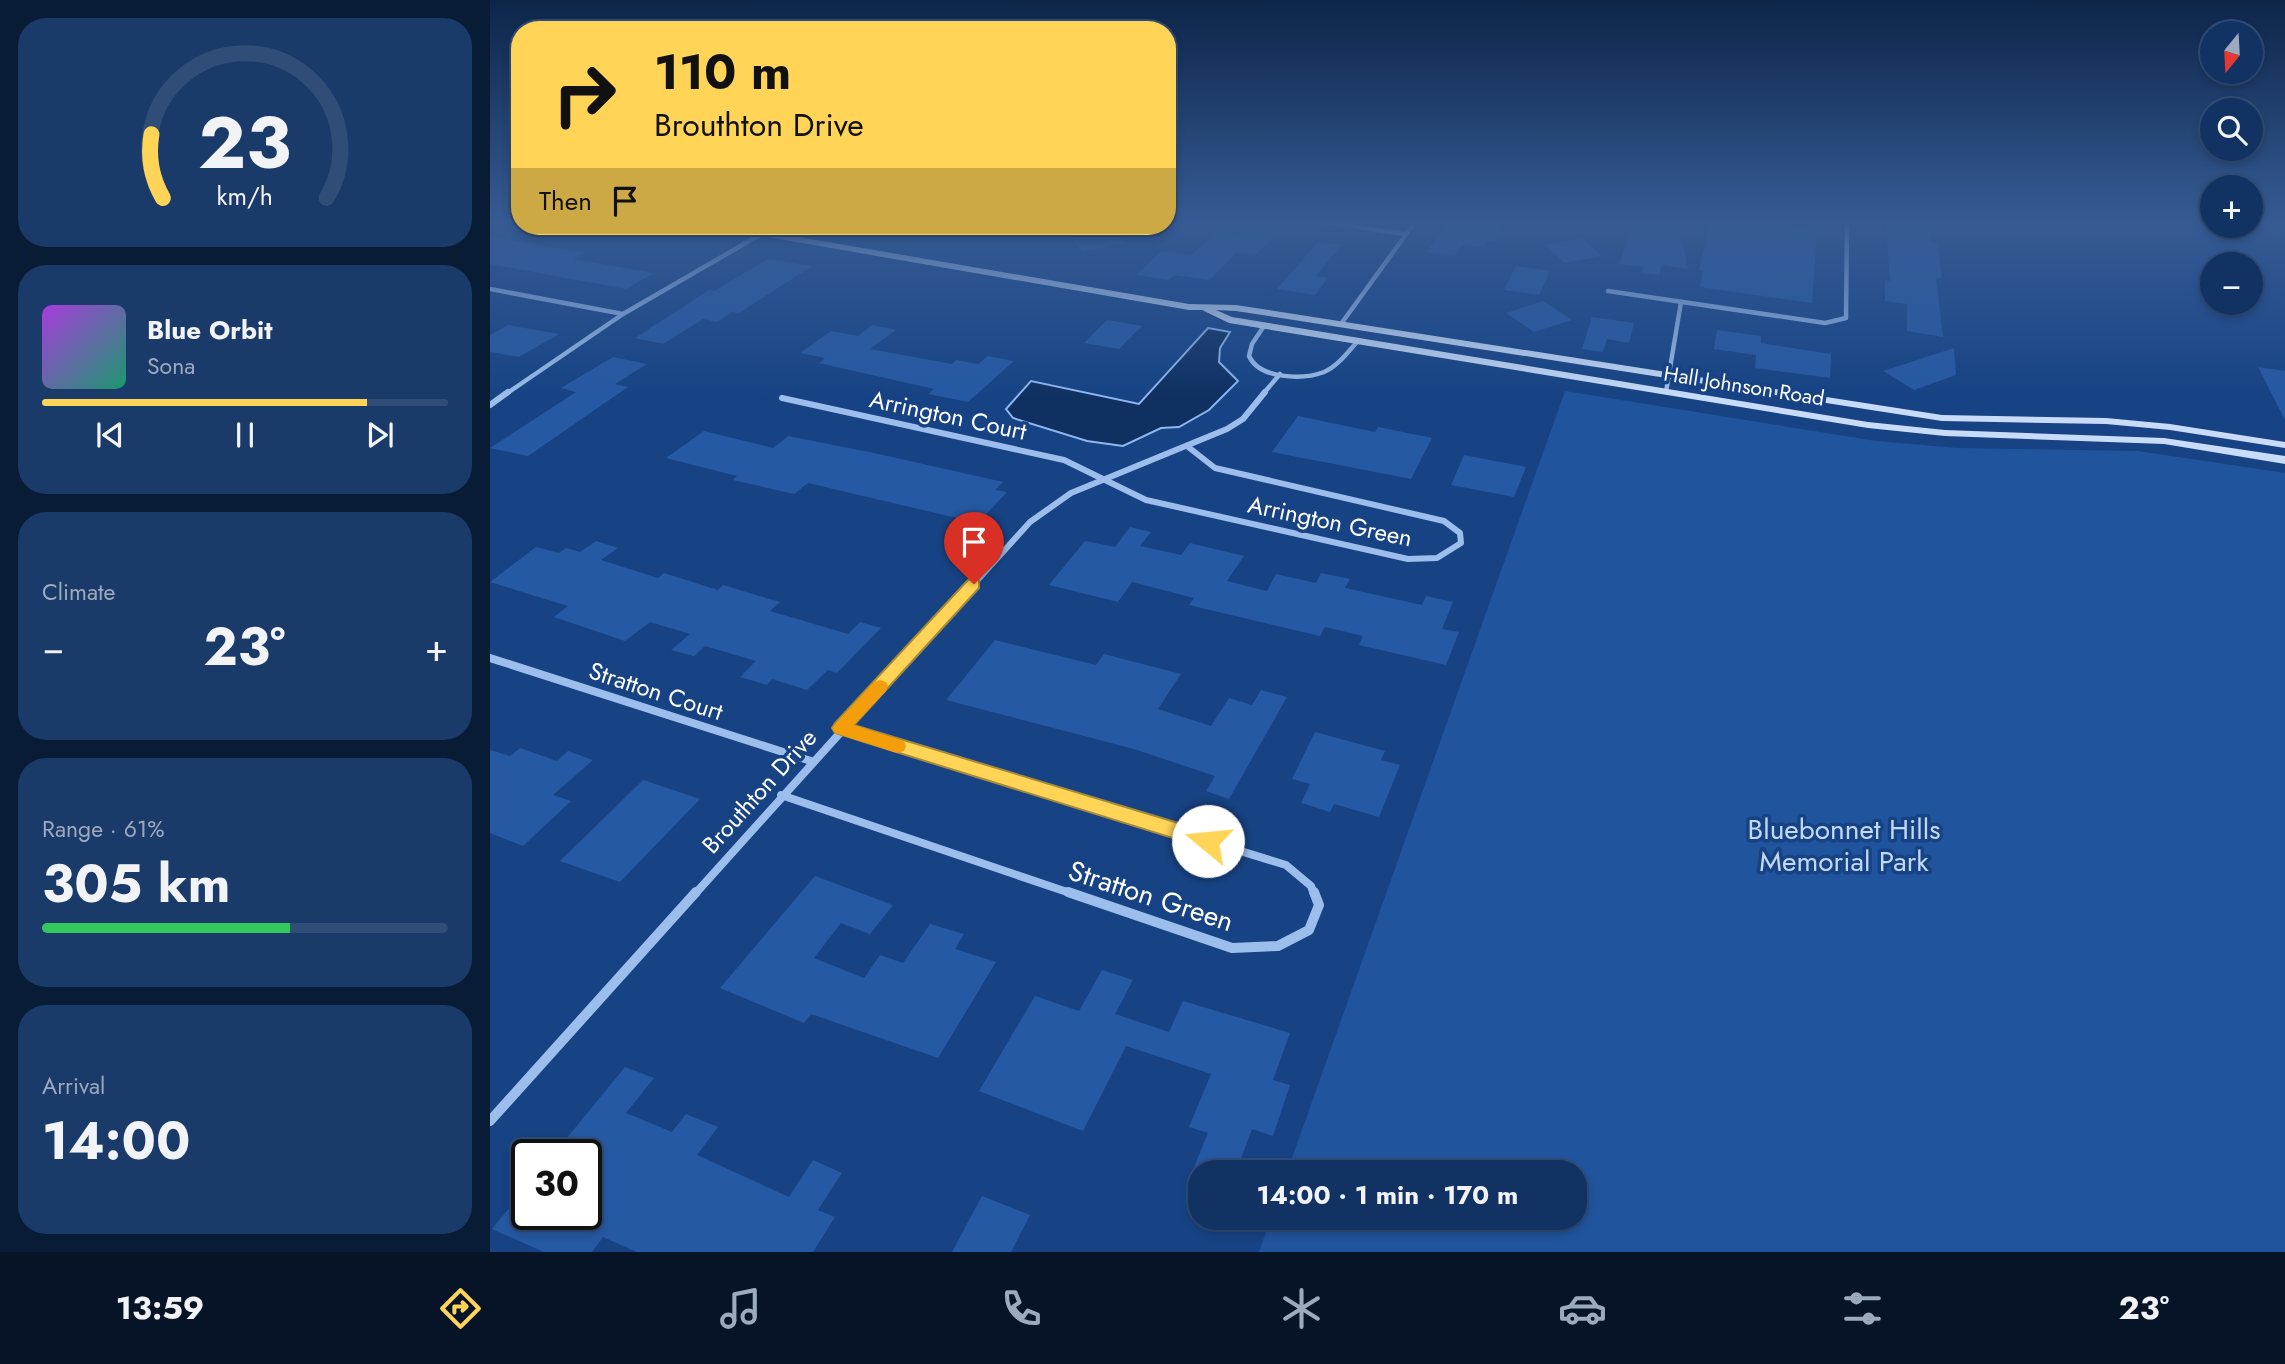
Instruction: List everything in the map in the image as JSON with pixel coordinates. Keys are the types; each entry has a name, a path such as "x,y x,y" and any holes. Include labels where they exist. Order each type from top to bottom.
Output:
{"main road":[{"name":"Hall Johnson Road","path":"1041,280 1202,308 1236,308 1941,418 2106,421 2170,427 2285,445"},
{"name":"Hall Johnson Road","path":"1202,308 1229,320 1868,425 1945,433 2139,439 2285,460"}],"street":[{"path":"490,405 623,314 681,280"},
{"path":"1341,324 1372,280"},
{"path":"1608,291 1834,323 1846,318 1846,280"},
{"path":"490,289 623,314"},
{"path":"1666,392 1681,302"},
{"path":"1264,326 1250,349 1249,358 1256,367 1280,374 1304,376 1325,371 1357,342"},
{"name":"Brouthton Drive","path":"490,1121 811,761 1030,522 1071,493 1227,429 1243,418 1280,374"},
{"name":"Arrington Court","path":"782,398 1064,460 1102,481"},
{"name":"Arrington Green","path":"1102,481 1146,500 1408,559 1427,560 1451,554 1461,543 1460,533 1444,521 1215,468 1187,446"},
{"name":"Stratton Court","path":"490,658 811,761"},
{"name":"Stratton Green","path":"781,795 1232,948 1278,946 1309,930 1319,905 1311,886 1286,865 841,728"}],"green space":[{"name":"Bluebonnet Hills Memorial Park","path":"1565,391 1876,441 1957,448 2138,451 2285,473 2285,1252 1259,1252 1267,1230 1587,1230 1587,1160 1291,1160"}],"shaded area":[{"path":"1208,328 1230,332 1220,348 1219,362 1238,381 1209,410 1179,427 1161,428 1123,446 1087,441 1013,418 1006,409 1031,381 1139,404"}],"building":[{"path":"579,280 641,280 626,289"},
{"path":"732,280 790,280 739,313 732,312 717,322 703,319 663,344 635,338 709,290 714,291"},
{"path":"1284,280 1326,280 1315,295 1277,289"},
{"path":"1509,280 1546,280 1539,295 1504,290"},
{"path":"1701,280 1814,280 1812,303 1700,287"},
{"path":"1885,280 1936,280 1943,337 1907,331 1907,304 1885,301"},
{"path":"1543,301 1572,320 1534,332 1506,313"},
{"path":"1592,317 1634,323 1629,343 1607,339 1603,352 1582,349"},
{"path":"1107,320 1142,326 1119,349 1084,343"},
{"path":"508,325 559,334 519,357 490,352 490,335"},
{"path":"872,325 896,330 870,349 952,364 956,360 978,364 988,356 1014,361 968,402 928,394 934,389 819,363 825,358 800,353 831,331 858,336"},
{"path":"1717,330 1761,336 1761,343 1831,354 1830,378 1755,368 1756,355 1714,349"},
{"path":"1954,348 1956,375 1914,390 1883,371"},
{"path":"613,357 647,364 615,384 628,387 528,456 490,448 576,392 561,388"},
{"path":"2258,367 2285,371 2285,420"},
{"path":"1298,416 1375,432 1378,427 1432,438 1411,479 1272,452"},
{"path":"704,431 773,448 788,436 874,453 1003,482 995,490 1007,492 978,523 808,483 794,494 733,480 737,476 666,458"},
{"path":"1464,455 1526,467 1514,497 1451,485"},
{"path":"1130,527 1151,532 1140,546 1181,555 1190,543 1244,556 1227,581 1267,591 1276,574 1316,583 1321,573 1350,579 1345,588 1422,605 1426,596 1453,602 1442,629 1459,632 1446,665 1359,645 1363,636 1325,627 1320,636 1189,605 1194,598 1132,582 1118,602 1049,585 1085,541 1115,547"},
{"path":"596,541 618,548 601,560 658,578 664,573 718,590 723,585 780,602 770,611 848,634 860,622 881,628 837,673 828,670 807,690 772,679 767,685 740,677 756,661 705,646 694,656 671,650 690,634 650,622 625,641 554,617 568,606 490,582 536,547 559,553 566,548 580,552"},
{"path":"995,640 1096,665 1104,654 1181,674 1158,709 1211,726 1229,698 1252,705 1261,690 1287,697 1229,799 1206,791 1215,776 1134,749 946,700"},
{"path":"1315,732 1385,751 1381,760 1400,765 1379,817 1334,804 1330,812 1301,803 1310,784 1292,779"},
{"path":"520,748 557,761 568,751 593,760 553,795 571,801 523,846 490,833 490,750 510,756"},
{"path":"643,780 700,799 620,882 560,861"},
{"path":"815,876 893,905 870,934 841,923 814,958 864,978 880,955 903,963 930,924 964,934 955,949 996,962 938,1058 811,1014 804,1023 720,988"},
{"path":"1102,970 1133,980 1115,1014 1169,1032 1183,1001 1290,1033 1273,1080 1290,1085 1273,1136 1252,1129 1240,1160 1197,1160 1208,1133 1189,1127 1211,1074 1126,1046 1083,1131 979,1091 1035,996 1079,1011"},
{"path":"625,1067 654,1078 626,1113 672,1132 686,1114 718,1127 697,1155 789,1197 813,1160 842,1173 818,1210 835,1217 813,1252 637,1252 603,1237 592,1252 544,1252 492,1229 511,1206 511,1230 602,1230 602,1139 566,1139"},
{"path":"982,1196 1030,1215 1011,1252 952,1252"}],"slow traffic":[{"path":"880,686 841,728 897,746"}],"route":[{"path":"974,584 841,728 1208,841"}]}
